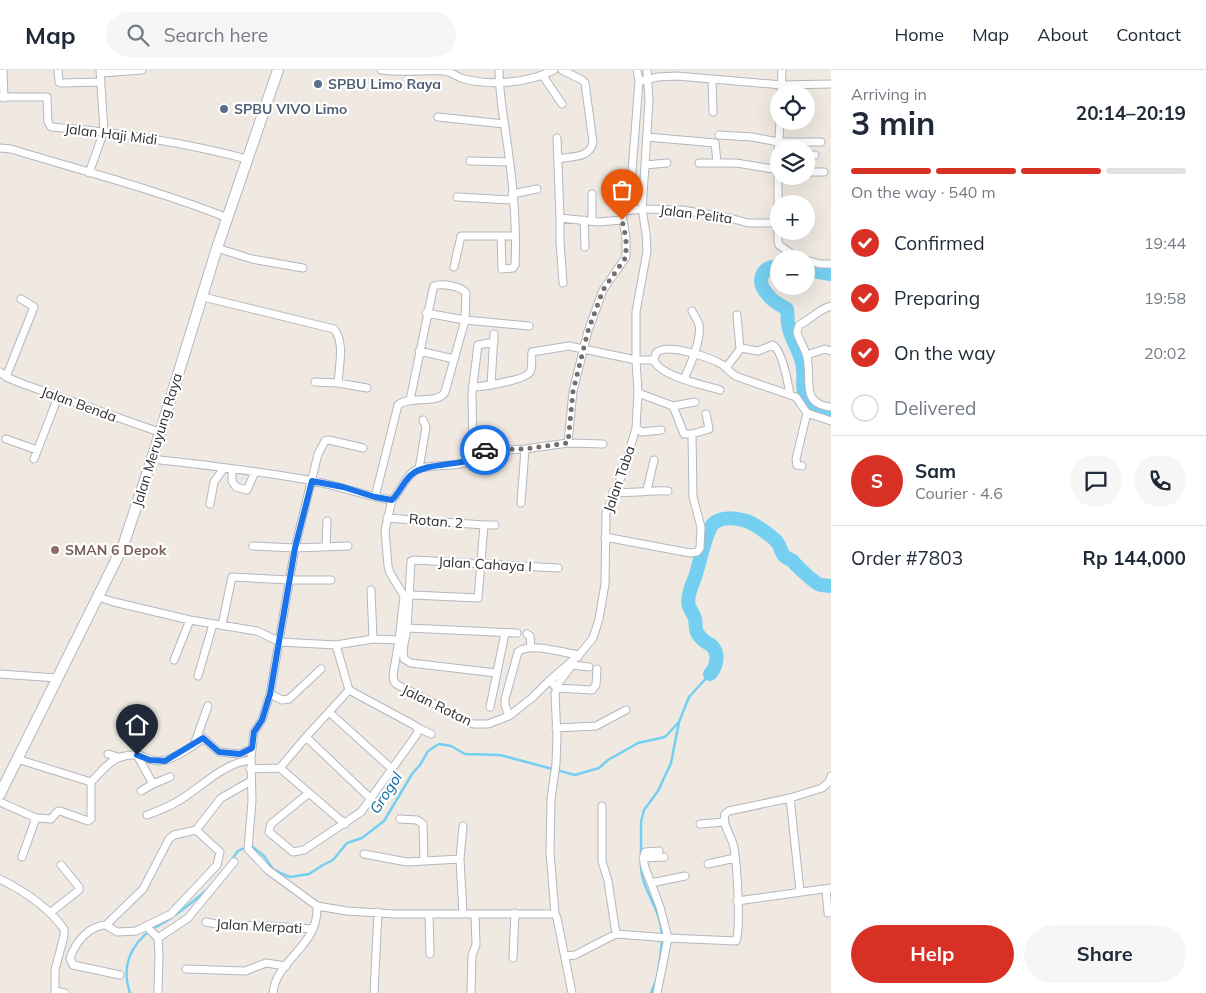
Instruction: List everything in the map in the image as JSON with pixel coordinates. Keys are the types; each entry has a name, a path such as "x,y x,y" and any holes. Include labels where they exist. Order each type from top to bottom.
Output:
{"main road":[{"name":"Jalan Meruyung Raya","path":"0,794 123,546 217,248 278,70"}],"street":[{"path":"2,70 2,98"},
{"path":"58,70 59,82 61,83 102,82"},
{"path":"89,173 104,130 101,72 142,70"},
{"path":"382,70 404,72 420,70 446,71 464,79 499,83 543,76 554,70"},
{"path":"499,70 515,236 515,266 513,268 504,270 502,268 501,236"},
{"path":"558,159 586,154 591,149 593,142 585,84 582,80 562,70"},
{"path":"568,443 573,391 588,331 603,290 626,257 626,238 622,220 623,212 629,210 639,81 637,70"},
{"name":"Jalan Taba","path":"605,534 607,506 624,469 636,428 638,393 636,312 648,251 642,209 647,137 647,70"},
{"path":"782,70 782,85"},
{"path":"543,76 562,104"},
{"path":"639,81 677,76 782,85 831,84"},
{"path":"712,79 713,112"},
{"name":"Jalan Haji Midi","path":"2,98 47,97 48,122 51,127 104,130 174,142 247,159"},
{"path":"438,117 504,124"},
{"path":"719,136 752,137 770,140"},
{"path":"647,137 715,143 717,162"},
{"path":"557,138 563,283"},
{"path":"815,142 822,142"},
{"path":"0,148 11,149 203,208 228,218"},
{"path":"470,161 509,162"},
{"path":"645,165 667,163"},
{"path":"699,163 736,163 770,169"},
{"path":"815,172 824,172"},
{"path":"457,197 512,197 537,189"},
{"path":"585,247 592,194"},
{"name":"Jalan Pelita","path":"629,210 682,210 748,223 770,223"},
{"path":"560,218 588,221 622,220"},
{"path":"454,267 461,236 515,236"},
{"path":"779,240 779,245 786,250"},
{"path":"217,248 252,260 303,268"},
{"path":"815,263 831,264"},
{"path":"375,497 400,402 439,398 444,395 465,320 466,293 461,288 438,284 434,286 426,313 410,400"},
{"path":"203,297 334,329 339,334 338,383"},
{"path":"3,374 34,307 21,299"},
{"path":"802,466 797,465 796,459 807,413 803,396 809,374 807,356 798,338 797,327 820,309 831,306"},
{"path":"684,379 694,353 699,325 692,311"},
{"path":"426,313 465,320 530,326"},
{"path":"726,368 740,349 737,315"},
{"path":"152,459 312,481 392,500 410,475 418,469 471,460 474,451 472,388 478,345 494,338 490,385"},
{"path":"472,388 509,381 528,375 531,370 533,352 569,346 636,360 654,360"},
{"path":"740,349 758,351 775,346 784,370 790,395"},
{"path":"807,356 825,349 831,351"},
{"path":"419,350 454,360"},
{"path":"720,390 684,379 659,368 654,360 656,353 660,350 694,353 726,368 738,377 790,395 810,396 818,405 831,407"},
{"name":"Jalan Benda","path":"3,374 58,397 159,432"},
{"path":"316,382 338,383 366,388"},
{"path":"638,393 673,406 695,402"},
{"path":"34,459 58,397"},
{"path":"673,406 683,433 692,434 708,429 706,414"},
{"path":"807,413 831,421"},
{"path":"418,469 426,427 423,420"},
{"path":"636,428 642,432 661,430"},
{"path":"605,534 690,553 697,552 700,548 701,527 692,491 692,434"},
{"path":"6,439 37,450"},
{"path":"363,448 329,440 325,441 318,454 295,548 270,694 262,720 254,732 250,769 252,801 248,843 250,853 268,870 317,906 347,911 394,914 555,914"},
{"path":"474,451 525,449 568,443 603,444"},
{"path":"521,503 525,449"},
{"path":"647,490 654,460"},
{"path":"228,468 236,487 247,490 255,472"},
{"path":"210,504 214,482 228,468"},
{"path":"614,492 668,491"},
{"name":"Jalan Rotan","path":"392,500 386,530 388,566 390,574 404,596 393,675 394,681 396,684 474,724 488,724 509,716 579,655 593,638 599,619 605,584 605,534"},
{"name":"Rotan. 2","path":"387,518 495,525"},
{"path":"326,547 327,521"},
{"path":"484,525 478,598 410,593 403,650 404,659 410,663 496,673"},
{"path":"253,546 295,548 348,546"},
{"name":"Jalan Cahaya I","path":"410,593 411,561 558,568"},
{"path":"222,625 232,577 331,580"},
{"path":"371,590 373,639"},
{"path":"98,596 114,602 190,620 257,631 280,642 336,645 373,639 399,640"},
{"path":"174,660 190,620"},
{"path":"198,676 213,624"},
{"path":"407,628 517,634"},
{"path":"490,707 505,633"},
{"path":"527,634 530,636 532,648"},
{"path":"336,645 349,690 432,734"},
{"path":"509,716 505,699 518,652 522,649 532,648 579,655 556,688 556,764 551,799 550,852 555,914 572,993"},
{"path":"550,680 556,688 592,690 595,688 593,668 572,665"},
{"path":"270,694 282,700 289,699 321,669"},
{"path":"0,674 57,678"},
{"path":"280,768 349,690"},
{"path":"194,744 208,706"},
{"path":"556,728 596,726 626,710"},
{"path":"329,712 392,769"},
{"path":"309,793 271,824 269,832 293,852 298,853 304,850 361,812 417,734 418,728"},
{"path":"306,737 370,798"},
{"path":"0,802 36,818 51,819 58,811 90,821 91,782 112,760 137,755 150,760 165,761 203,738 219,752 251,754"},
{"path":"108,754 118,758"},
{"path":"147,814 164,809 180,800 228,767 251,754"},
{"path":"137,755 153,784"},
{"path":"17,759 91,782"},
{"path":"250,769 280,768 345,824"},
{"path":"565,956 575,955 616,934 736,941 739,924 735,861 733,845 724,822 725,814 730,811 790,798 822,788 829,782 831,776"},
{"path":"141,791 170,777"},
{"path":"106,925 143,889 169,840 174,835 196,830 221,798 251,782"},
{"path":"790,798 800,892"},
{"path":"602,806 602,861 608,881 616,934"},
{"path":"22,857 36,818"},
{"path":"400,818 418,820 423,824 424,861"},
{"path":"700,824 724,822"},
{"path":"462,914 460,859 463,826"},
{"path":"152,932 217,865 220,852 196,830"},
{"path":"657,993 662,937 660,907 643,858 645,852 659,851"},
{"path":"364,854 418,862 460,859"},
{"path":"643,858 664,857"},
{"path":"708,864 735,861"},
{"path":"120,975 73,965 70,958 74,947 86,933 100,925 106,925 117,932 152,932 188,918 234,862"},
{"path":"50,913 78,890 79,887 61,865"},
{"path":"651,883 686,876"},
{"path":"0,879 23,892 61,924 65,932 55,970 55,992 65,993"},
{"path":"737,901 828,888 828,913"},
{"path":"273,993 274,982 305,944 313,929 317,906"},
{"path":"374,993 378,912"},
{"path":"513,958 515,913"},
{"path":"472,993 472,955 476,945 475,914"},
{"path":"430,915 430,954"},
{"name":"Jalan Merpati","path":"206,922 221,925 313,929"},
{"path":"152,932 159,982 158,993"},
{"path":"186,969 245,971 266,963 286,966"}],"waterway":[{"path":"770,268 762,276 762,285 772,300 787,309 789,329 802,363 803,389 806,397 816,408 831,412"},
{"path":"815,271 831,274"},
{"path":"710,674 715,665 716,653 712,646 702,639 697,632 695,618 689,607 688,599 710,528 716,521 733,519 753,524 774,539 783,555 793,561 812,580 820,585 831,586"},
{"name":"Grogol","path":"641,855 641,822 644,810 658,791 671,763 679,722 689,697 710,674"},
{"name":"Grogol","path":"231,861 238,851 250,845 264,856 273,869 285,875 290,877 309,874 333,860 347,843 362,838 384,821 428,751 439,744 451,746 465,754 500,755 575,775 599,768 608,760 638,743 665,737 679,722"},
{"name":"Grogol","path":"641,863 645,886 658,914 662,934 658,973"},
{"name":"Grogol","path":"130,993 127,983 127,966 129,957 138,942 152,929 182,911 209,888"},
{"name":"Grogol","path":"651,993 657,978"}],"way so far":[{"path":"485,450 525,449 568,443 573,391 588,331 603,290 626,257 626,238 622,220"}],"place":[{"name":"SPBU Limo Raya","path":"318,84"},
{"name":"SPBU VIVO Limo","path":"224,109"},
{"name":"SMAN 6 Depok","path":"55,550"}],"route":[{"path":"137,755 150,760 165,761 203,738 219,752 240,754 252,748 254,732 262,720 270,694 295,548 312,481 392,500 410,475 418,469 461,463 471,460 474,451 485,450"}]}
